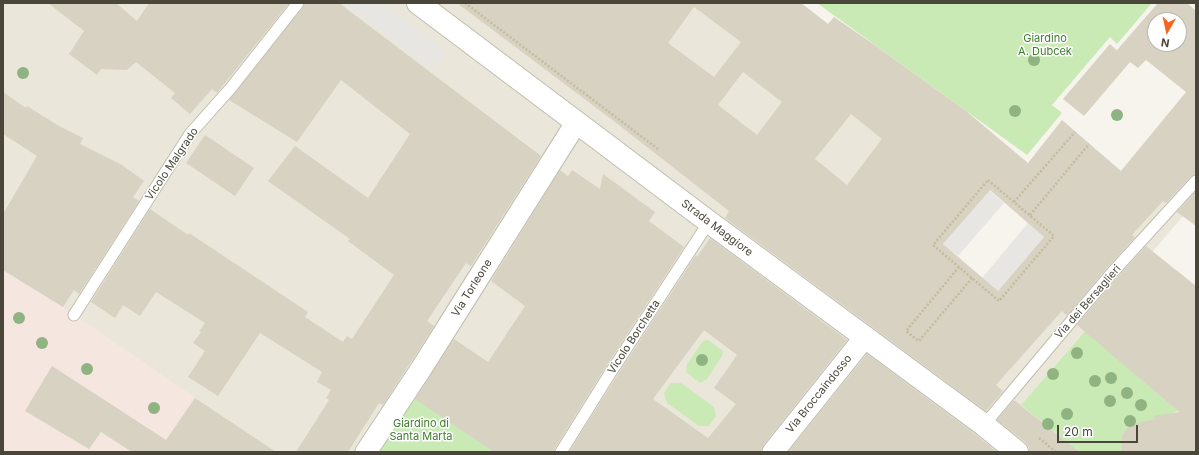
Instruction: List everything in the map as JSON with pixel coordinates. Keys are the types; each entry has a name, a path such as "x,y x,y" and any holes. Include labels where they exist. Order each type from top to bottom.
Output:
{"street":[{"name":"Strada Maggiore","path":"418,3 576,123 984,425 1017,452"},
{"name":"Via Torleone","path":"366,452 421,369 576,123"},
{"name":"Via Broccaindosso","path":"773,452 865,337"}],"lane":[{"name":"Vicolo Malgrado","path":"74,315 190,134 230,89 298,3"},
{"name":"Via dei Bersaglieri","path":"984,425 1110,275 1196,181"},
{"name":"Vicolo Borchetta","path":"561,452 609,375 709,222"}],"path":[{"path":"1014,202 1075,132"},
{"path":"1030,215 1090,144"},
{"path":"988,180 1030,215 1054,236 999,301 933,245 988,180"},
{"path":"959,267 906,331 919,341 972,278"}],"shaded area":[{"path":"3,3 801,3 828,24 834,17 966,111 984,126 865,263 984,398 1196,165 1196,201 1004,425 1038,452 3,452"},
{"path":"344,3 382,3 447,52 432,70"},
{"path":"989,190 1004,203 958,256 943,244"},
{"path":"1028,223 1044,237 998,291 982,278"},
{"path":"3,270 63,307 241,429 226,452 3,452"}],"green space":[{"name":"Giardino A. Dubcek","path":"817,3 1152,3 1117,44 1110,37 1052,105 1062,113 1027,155"},
{"path":"1085,331 1178,411 1161,418 1155,416 1155,422 1129,425 1122,435 1122,442 1127,452 1080,452 1021,405"},
{"path":"708,340 723,351 722,356 707,379 700,383 686,372 687,364 703,341"},
{"path":"671,383 681,383 714,407 716,416 709,426 699,426 667,403 664,393"},
{"name":"Giardino di Santa Marta","path":"415,399 494,452 379,452"}],"building":[{"path":"48,3 116,3 137,21 149,3 289,3 217,93 212,89 190,114 171,98 175,93 136,62 127,70 101,69 97,75 69,54 84,31"},
{"path":"305,3 339,3 541,156 471,266 466,263 427,321 434,326 383,405 379,403 348,452 296,452 329,400 326,398 331,390 317,382 322,372 260,333 218,396 188,377 205,351 193,343 201,332 199,331 205,323 156,292 140,316 123,305 115,318 91,302 150,209 308,312 305,317 343,342 347,336 352,339 394,275 348,241 350,239 268,181 295,146 368,198 410,134 341,80 297,142 229,100"},
{"path":"457,3 801,3 828,24 834,17 876,46 966,111 1028,163 1062,120 1121,171 1186,92 1146,60 1138,68 1130,62 1084,116 1063,99 1110,44 1121,54 1117,50 1147,16 1147,52 1187,52 1187,12 1150,12 1158,3 1187,3 1196,11 1196,174 1191,176 1166,203 1163,201 1132,235 1135,237 1105,270 1067,316 1062,311 996,385 1003,391 986,411 725,218 729,211 615,122","holes":["694,7 741,42 714,77 668,43","743,72 782,102 757,135 718,105","851,114 882,139 847,185 815,159","990,190 1044,237 998,291 943,244"]},
{"path":"3,92 26,108 27,106 59,126 83,138 80,144 122,165 144,181 133,197 139,201 79,294 74,290 63,307 3,270 3,214 37,156 3,134"},
{"path":"205,135 254,168 235,196 186,163"},
{"path":"560,170 568,176 572,170 600,189 603,174 655,212 649,221 684,247 603,371 555,448 554,452 494,452 415,399 454,339 488,362 525,306 491,281"},
{"path":"1196,191 1196,226 1177,212"},
{"path":"710,238 847,340 764,444 761,452 569,452 696,255 697,257","holes":["704,330 737,355 714,388 736,404 708,438 653,399"]},
{"path":"1146,246 1196,286 1196,452 1121,452 1122,435 1129,425 1155,419 1154,416 1179,412 1077,325"},
{"path":"867,354 976,435 997,452 788,452"},
{"path":"52,366 166,440 195,398 276,452 132,452 101,432 89,449 25,411"},
{"path":"1014,400 1080,452 1029,452 1029,447 1025,442 997,420"}]}
